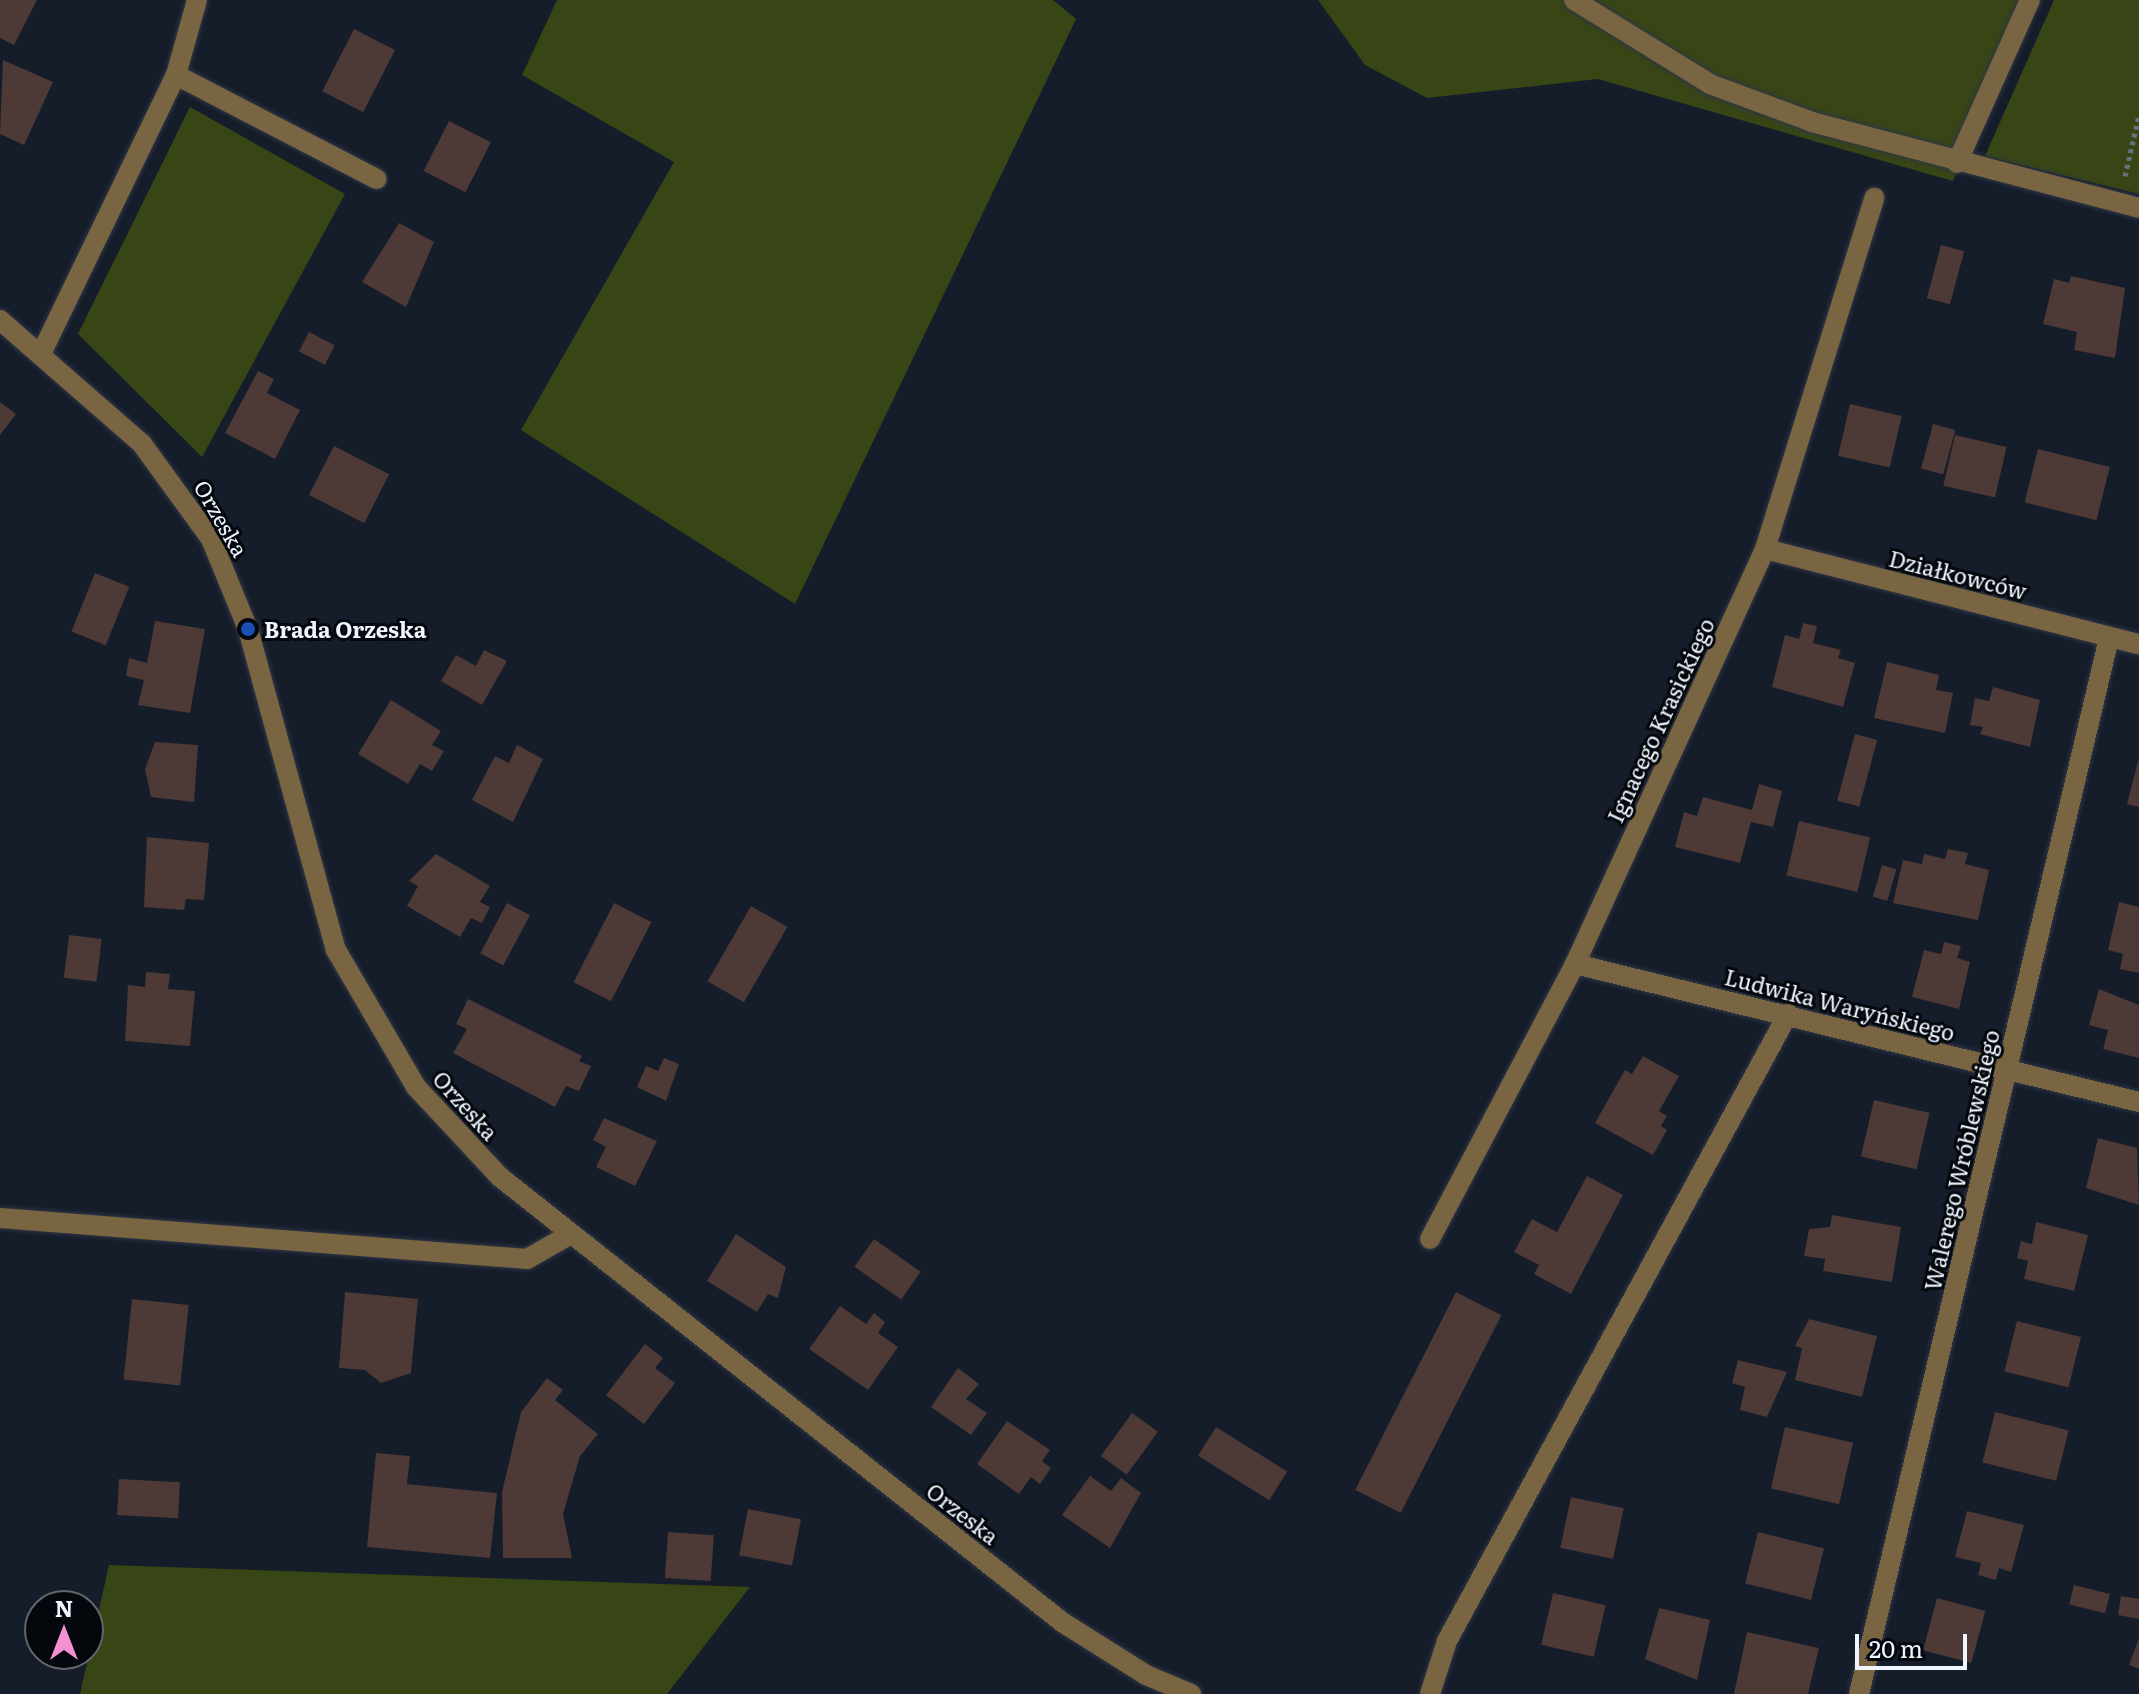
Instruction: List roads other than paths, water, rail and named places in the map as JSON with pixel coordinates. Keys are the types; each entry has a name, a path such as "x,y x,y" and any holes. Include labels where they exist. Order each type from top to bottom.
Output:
{"street":[{"path":"41,354 176,75 197,0"},
{"path":"1574,0 1710,84 1812,122 1957,163 2139,208"},
{"path":"1957,163 2030,0"},
{"path":"176,75 377,179"},
{"name":"Ignacego Krasickiego","path":"1430,1239 1575,964 1765,549 1874,198"},
{"name":"Orzeska","path":"0,320 142,444 211,539 248,629 318,902 359,998 416,1087 455,1131 571,1234 1062,1622 1146,1675 1191,1694"},
{"name":"Działkowców","path":"1765,549 2139,644"},
{"name":"Walerego Wróblewskiego","path":"1859,1694 2109,638"},
{"name":"Ludwika Waryńskiego","path":"1575,964 2139,1102"},
{"path":"1430,1694 1447,1641 1788,1014"},
{"path":"0,1218 527,1259 571,1234"}],"place":[{"name":"Brada Orzeska","path":"248,629"}]}
